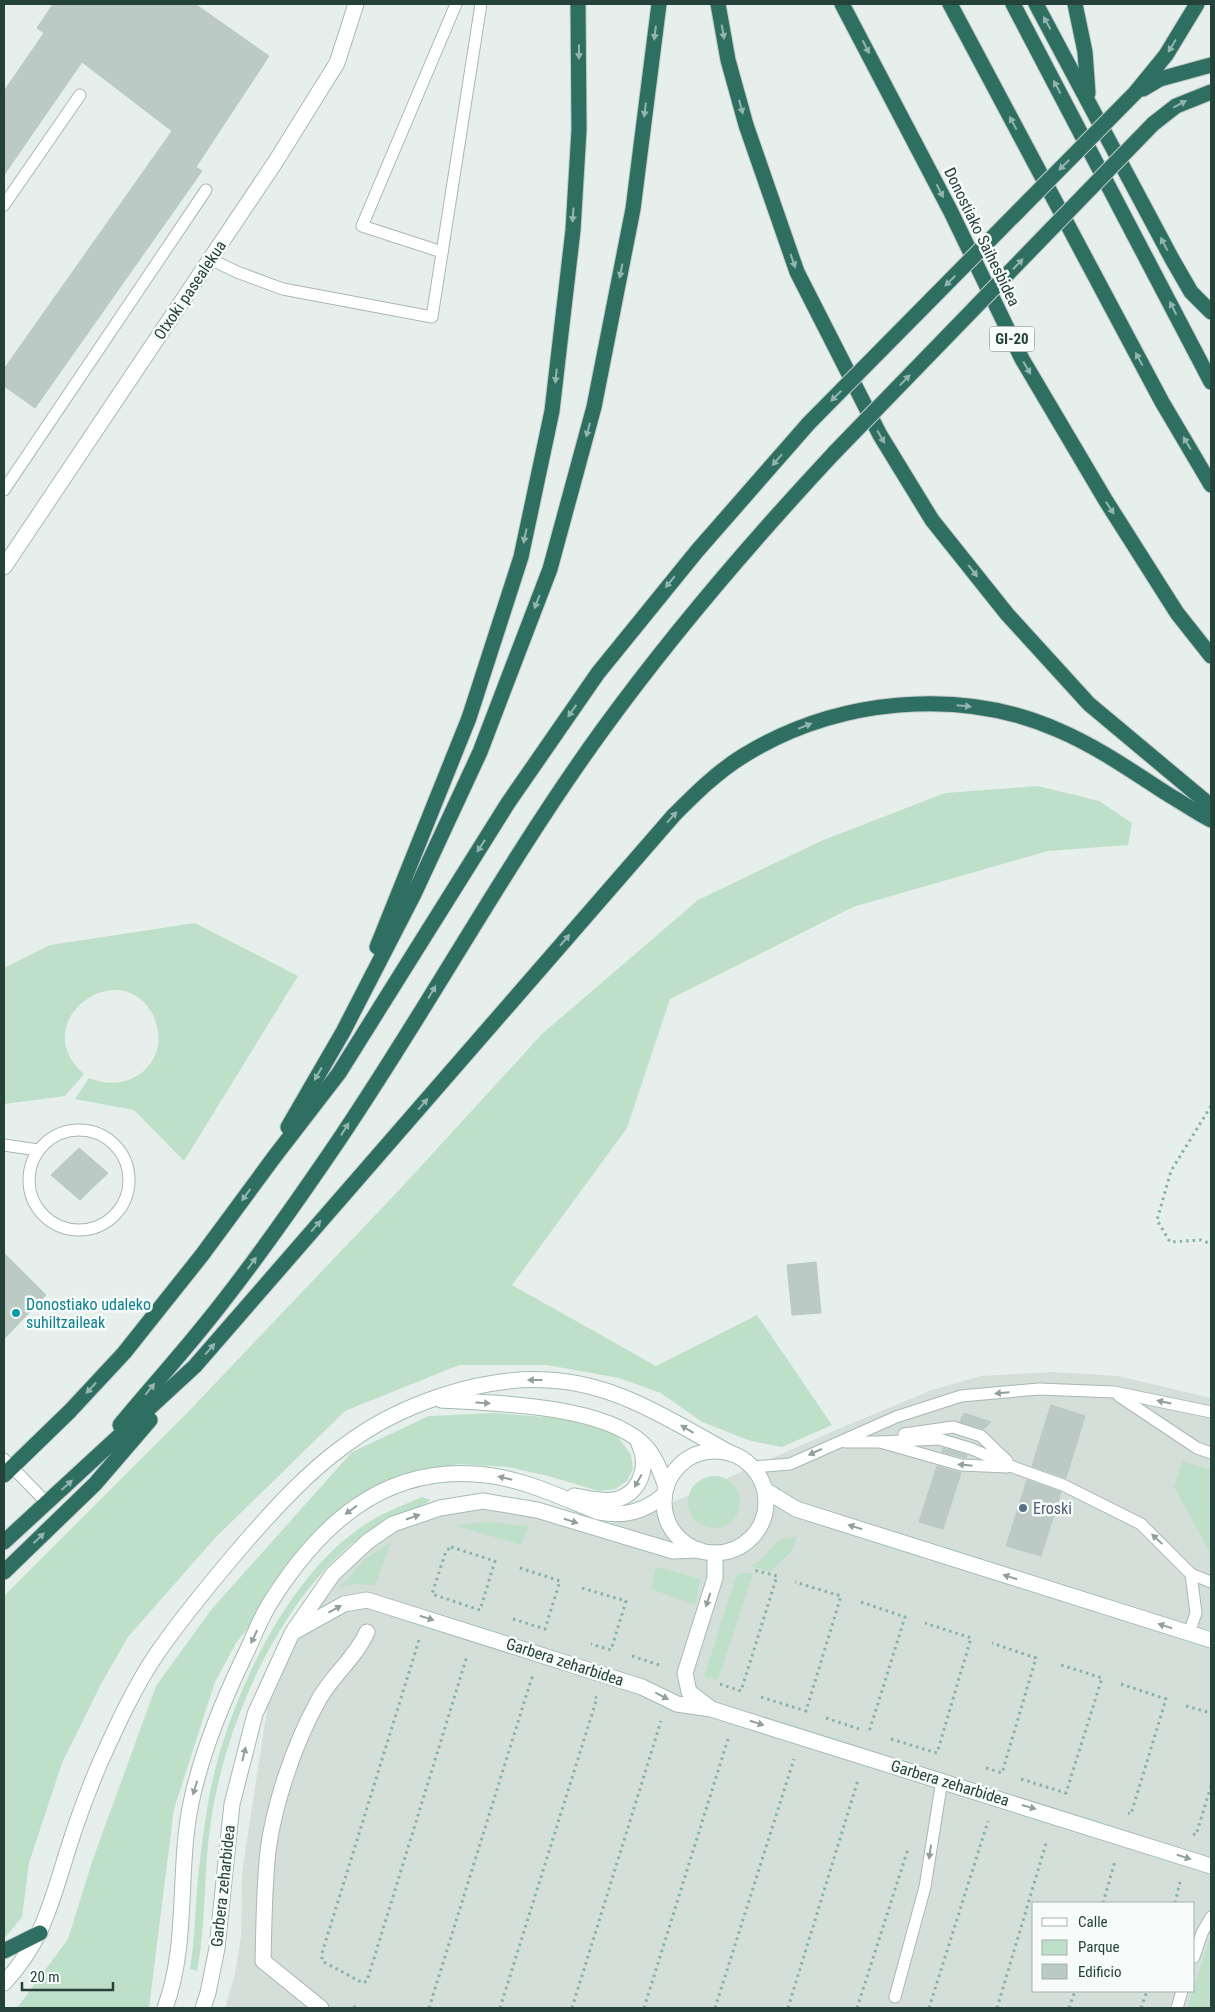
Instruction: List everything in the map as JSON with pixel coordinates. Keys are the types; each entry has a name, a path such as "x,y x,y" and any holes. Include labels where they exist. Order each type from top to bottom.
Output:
{"highway":[{"path":"343,1032 469,718 521,557 552,411 572,230 579,130 578,4"},
{"path":"274,1156 292,1118 343,1032 414,894 480,752 550,569 594,407 633,209 659,4"},
{"path":"718,4 728,60 768,192 797,272 880,435 932,520 1007,614 1090,704 1211,806"},
{"name":"Donostiako Saihesbidea","path":"842,4 951,212 1022,358 1106,501 1177,613 1211,656"},
{"path":"950,4 1162,402 1211,485"},
{"path":"1012,4 1211,382"},
{"path":"1036,4 1089,99 1191,292 1211,312"},
{"path":"1075,4 1085,52 1089,99"},
{"path":"6,1467 70,1411 124,1353 202,1255 274,1156 339,1073 508,803 598,673 696,550 809,423 1135,93 1166,55 1196,4"},
{"path":"1135,93 1160,79 1211,65"},
{"path":"86,1468 205,1324 251,1264 329,1155 403,1041 500,883 600,733 699,605 762,529 1154,124 1176,106 1211,92"},
{"path":"4,1572 95,1484 674,814 710,780 743,756 779,736 817,721 856,711 896,705 938,704 978,707 1018,716 1057,729 1094,748 1211,820"},
{"path":"4,1542 195,1366"},
{"path":"4,1951 40,1934"}],"street":[{"name":"Otxoki pasealekua","path":"4,567 210,259 337,63 356,4"},
{"path":"4,1983 17,1969 40,1934 52,1904 71,1839 99,1767 126,1708 158,1653 212,1581 269,1516 317,1468 344,1445 374,1426 462,1390 500,1382 549,1380 579,1384 608,1391 640,1404 742,1459 753,1468 765,1490 765,1513 755,1534 737,1548 714,1553 699,1550 673,1551 537,1510 483,1501 440,1508 393,1524 366,1542 333,1574 292,1633"},
{"path":"435,1400 552,1410 608,1424 633,1437 655,1459 665,1491 665,1512 672,1528 683,1542 699,1550"},
{"path":"552,1493 604,1501 616,1500 626,1495 635,1488 644,1468 640,1446 633,1437"},
{"path":"165,2008 176,1966 181,1932 182,1881 191,1803 220,1707 271,1601 315,1542 353,1507 376,1494 424,1477 474,1474 499,1476 552,1493 598,1512 622,1515 645,1508 665,1491 674,1471 687,1459 703,1452 730,1453"},
{"path":"765,1490 796,1509 1211,1640"},
{"path":"710,1709 689,1692 685,1672 715,1578 714,1553"},
{"name":"Garbera zeharbidea","path":"203,2008 208,1994 217,1948 232,1804 255,1714 292,1633 344,1604 367,1600 642,1687 677,1704 710,1709 942,1780 1211,1866"},
{"path":"321,2008 263,1961 265,1891 269,1849 278,1808 294,1757 316,1704 332,1677 361,1645 366,1632"}],"lane":[{"path":"442,252 362,226 456,4"},
{"path":"210,259 237,272 283,288 432,317 481,4"},
{"path":"4,205 80,95"},
{"path":"4,490 206,190"},
{"path":"81,1130 98,1133 112,1142 123,1156 128,1172 128,1189 122,1204 112,1218 97,1226 80,1230 64,1228 50,1221 35,1202 28,1180 31,1164 38,1150 50,1138 64,1131 81,1130"},
{"path":"4,1145 38,1150"},
{"path":"753,1468 790,1464 896,1417 961,1396 1039,1389 1114,1392 1211,1412"},
{"path":"1114,1392 1197,1448 1211,1453"},
{"path":"835,1443 862,1440 880,1442 939,1439 972,1449 1013,1468 1063,1485 1141,1524 1191,1574 1211,1582"},
{"path":"880,1442 961,1465 1013,1468"},
{"path":"6,1467 47,1503"},
{"path":"1189,1633 1196,1612 1191,1574"},
{"path":"895,1997 925,1887 942,1780"},
{"path":"1195,1954 1202,1933 1211,1917"},
{"path":"1177,2008 1182,1992"}],"path":[{"path":"1211,1106 1171,1171 1157,1220 1170,1242 1201,1240 1211,1244"},
{"path":"432,1594 446,1551 451,1547 495,1561 480,1610"},
{"path":"510,1618 545,1629 560,1581 517,1567"},
{"path":"714,1683 741,1691 777,1576 754,1570"},
{"path":"761,1697 806,1711 841,1596 795,1582"},
{"path":"582,1588 626,1602 611,1650"},
{"path":"826,1718 869,1732 906,1617 861,1602"},
{"path":"891,1738 937,1753 971,1638 925,1623"},
{"path":"419,1640 322,1953 322,1961 363,1983 367,1981 468,1656"},
{"path":"992,1643 1036,1658 1002,1773"},
{"path":"632,1656 664,1667"},
{"path":"1021,1779 1066,1793 1069,1784 1102,1678 1058,1664"},
{"path":"429,2008 532,1677"},
{"path":"1122,1684 1166,1699 1131,1814"},
{"path":"500,2008 597,1698"},
{"path":"1186,1706 1211,1714"},
{"path":"572,2008 662,1718"},
{"path":"644,2008 730,1739"},
{"path":"715,2008 795,1760"},
{"path":"788,2008 858,1779"},
{"path":"1196,1835 1211,1786"},
{"path":"928,2008 989,1819"},
{"path":"997,2008 1049,1840 1041,1838"},
{"path":"857,2008 908,1847"},
{"path":"1103,1902 1116,1861 1108,1858"},
{"path":"1175,1902 1181,1882"},
{"path":"1069,2008 1075,1992"},
{"path":"1141,2008 1147,1992"}],"shaded area":[{"path":"1053,1372 1118,1376 1211,1398 1211,2008 225,2008 235,1974 241,1936 242,1873 269,1696 285,1654 336,1577 373,1543 413,1523 461,1505 603,1526 660,1508 838,1429 932,1390 981,1376"}],"green space":[{"path":"1038,786 1099,801 1132,823 1128,845 1048,851 853,907 670,999 627,1128 512,1285 656,1366 757,1315 832,1425 782,1447 751,1441 702,1422 661,1393 619,1378 547,1365 459,1365 345,1411 215,1538 128,1637 101,1684 62,1763 29,1863 22,1917 4,1939 4,1596 187,1413 401,1188 542,1034 698,900 821,841 945,793"},
{"path":"195,923 298,976 184,1161 134,1110 75,1099 89,1078 109,1083 128,1080 145,1070 156,1053 158,1033 152,1013 137,996 119,990 100,992 83,1002 71,1016 65,1035 69,1054 84,1074 65,1096 4,1104 4,968 50,945"},
{"path":"496,1413 567,1419 616,1434 631,1455 633,1469 627,1481 615,1489 599,1491 509,1467 459,1464 397,1478 304,1558 236,1643 215,1682 174,1809 149,2008 17,2008 68,1939 93,1859 156,1686 211,1610 352,1452 429,1416"},
{"path":"1182,1461 1211,1470 1211,1554 1174,1487"},
{"path":"709,1476 719,1476 729,1480 736,1487 740,1502 736,1517 729,1524 719,1528 709,1528 699,1524 692,1517 688,1507 688,1497 692,1487 699,1480"},
{"path":"422,1497 431,1500 418,1508 393,1517 373,1528 355,1541 327,1567 302,1598 279,1632 259,1668 242,1706 218,1784 207,1858 200,1952 197,1971 190,1969 198,1874 211,1789 226,1733 255,1662 295,1595 319,1565 345,1539 374,1519"},
{"path":"488,1522 529,1526 521,1545 454,1525"},
{"path":"798,1536 790,1553 770,1572 751,1566 762,1559 778,1540"},
{"path":"391,1542 375,1585 356,1584 340,1587 365,1559"},
{"path":"656,1567 701,1579 695,1605 651,1589"},
{"path":"740,1573 753,1573 718,1680 704,1677 736,1577"},
{"path":"1211,1935 1211,2008 1187,2008 1192,1992 1195,1992 1195,1984"}],"building":[{"path":"53,4 195,4 269,56 196,167 202,171 35,408 4,386 4,369 172,131 82,62 4,175 4,91 44,33 37,28"},
{"path":"79,1148 108,1173 80,1200 51,1175"},
{"name":"Donostiako udaleko suhiltzaileak","path":"4,1253 46,1295 4,1339"},
{"path":"816,1262 821,1313 792,1315 787,1265"},
{"path":"1051,1405 1085,1416 1066,1478 1032,1466"},
{"path":"964,1413 991,1422 984,1429 960,1422"},
{"path":"943,1448 967,1455 966,1458 942,1452"},
{"path":"937,1466 961,1473 943,1529 919,1522"},
{"path":"1027,1480 1061,1492 1041,1556 1006,1546"}],"place":[{"name":"Donostiako udaleko suhiltzaileak","path":"16,1313"},
{"name":"Eroski","path":"1023,1508"}]}
